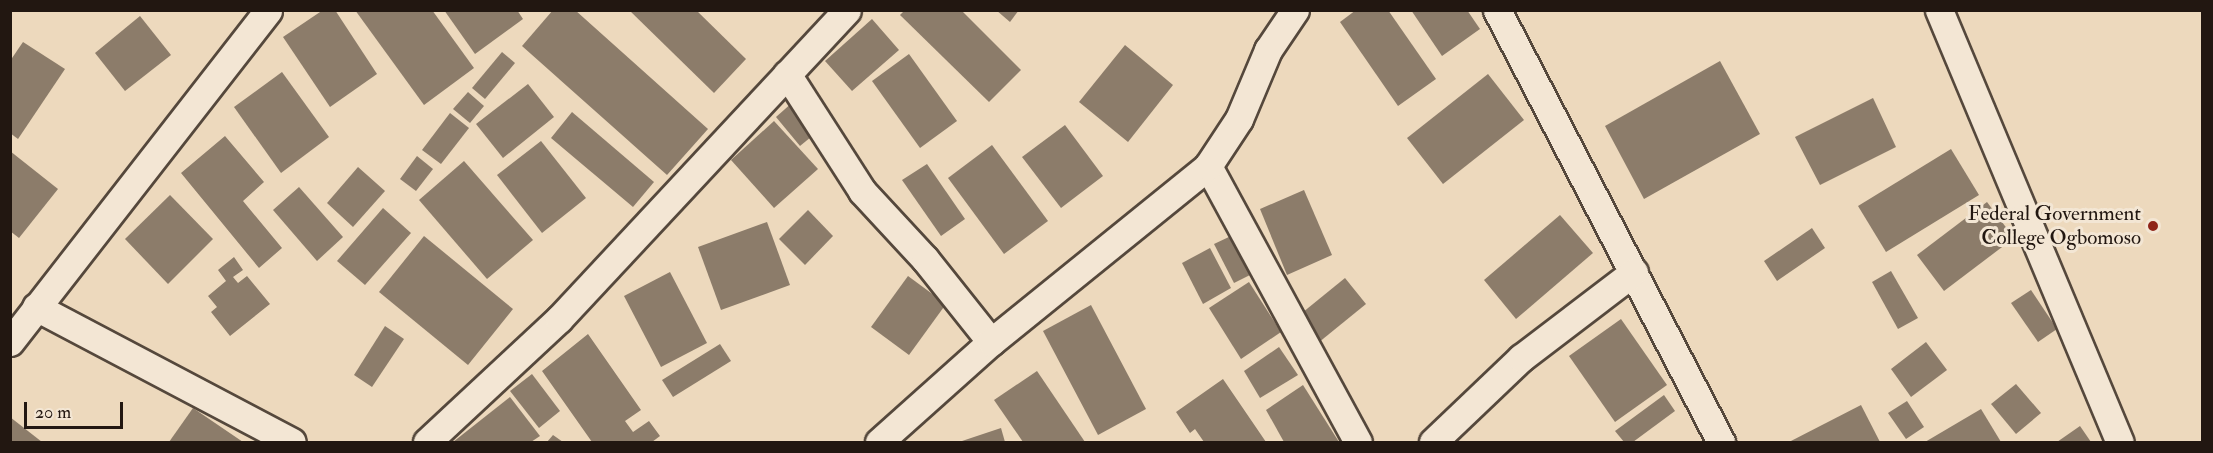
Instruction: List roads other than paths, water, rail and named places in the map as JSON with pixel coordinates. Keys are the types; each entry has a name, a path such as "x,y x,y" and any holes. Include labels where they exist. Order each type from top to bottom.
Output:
{"street":[{"path":"10,342 268,10"},
{"path":"427,442 559,319 847,10"},
{"path":"887,439 992,342 1208,166 1239,119 1268,50 1294,10"},
{"path":"1497,10 1721,442"},
{"path":"1939,10 2120,442"},
{"path":"787,74 862,191 925,259 992,342"},
{"path":"1208,166 1358,442"},
{"path":"1432,442 1521,358 1634,272"},
{"path":"36,307 292,442"}],"place":[{"name":"Federal Government College Ogbomoso","path":"2153,226"}]}
